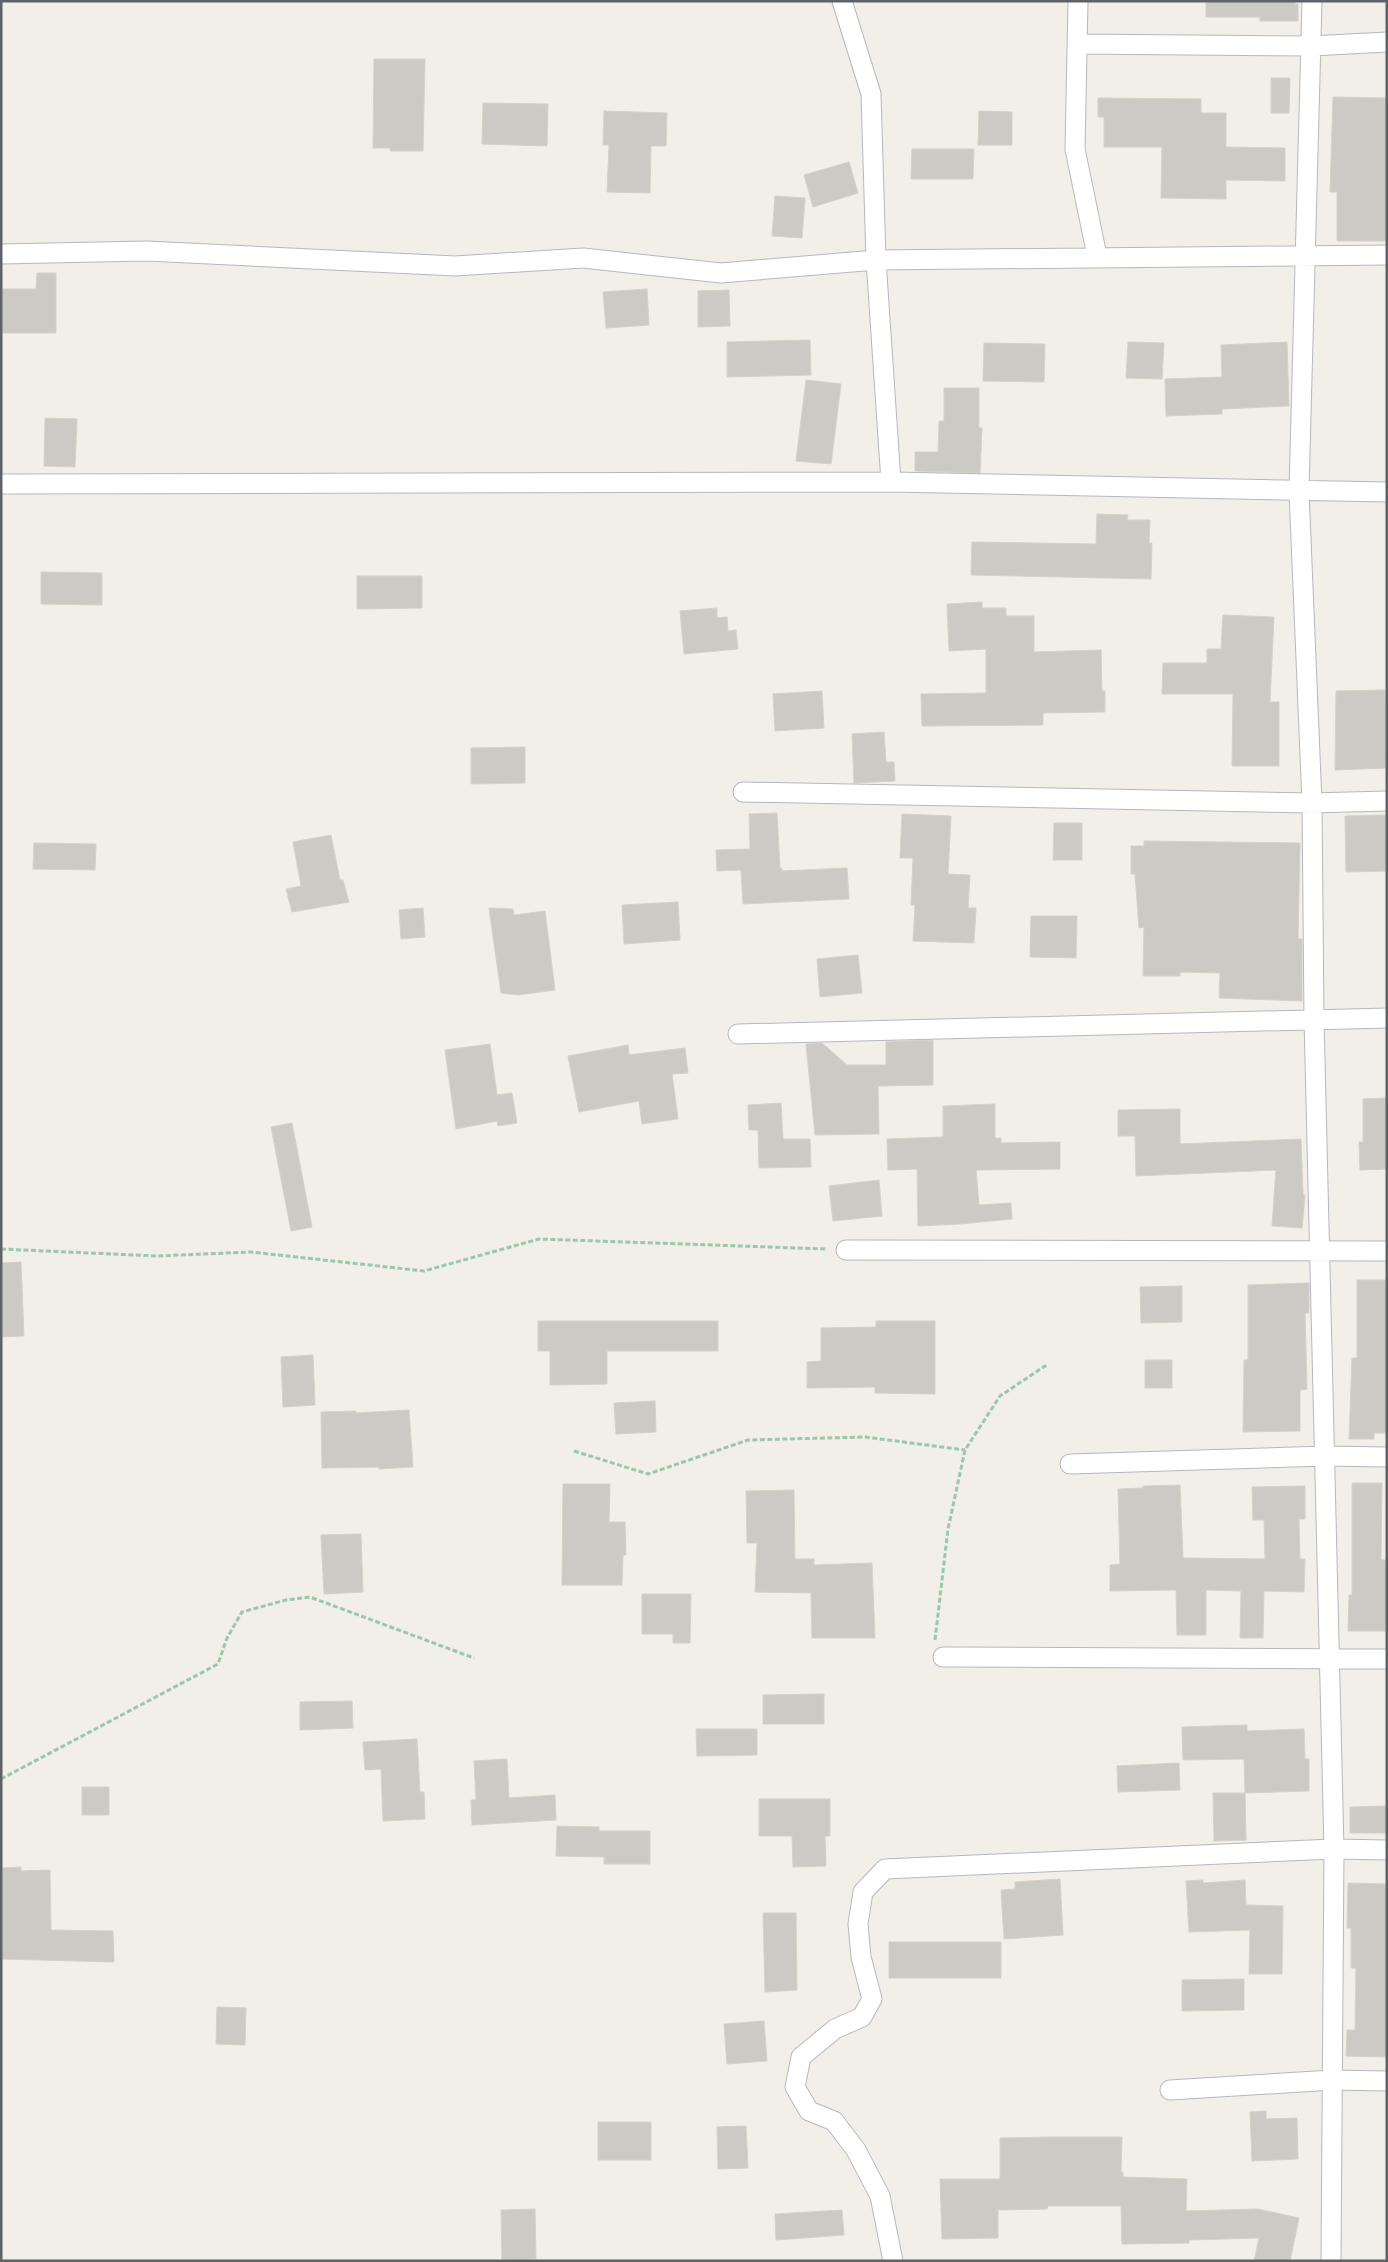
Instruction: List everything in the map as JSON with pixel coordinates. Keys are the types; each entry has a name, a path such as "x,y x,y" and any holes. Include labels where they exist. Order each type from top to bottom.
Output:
{"street":[{"path":"842,1 871,94 876,260 891,482"},
{"path":"1078,1 1075,149 1097,256"},
{"path":"1312,1 1299,491 1312,803 1314,1019 1334,1850 1331,2261"},
{"path":"1077,44 1311,46 1387,42"},
{"path":"1,254 146,251 455,266 583,258 721,273 876,260 1097,256 1387,255"},
{"path":"1,484 891,482 1387,492"},
{"path":"743,792 1312,803 1387,800"},
{"path":"738,1034 1387,1018"},
{"path":"846,1250 1387,1251"},
{"path":"1070,1464 1325,1456 1387,1457"},
{"path":"943,1657 1387,1659"},
{"path":"893,2261 880,2196 856,2150 834,2121 809,2110 794,2087 801,2057 835,2029 862,2017 872,1999 860,1957 858,1924 863,1892 885,1869 1334,1850 1387,1850"},
{"path":"1170,2090 1332,2080 1387,2081"}],"path":[{"path":"1,1249 157,1256 251,1252 424,1271 540,1239 846,1250"},
{"path":"943,1657 937,1653 935,1644 948,1529 965,1450 1000,1396 1048,1364"},
{"path":"574,1451 648,1474 748,1440 865,1437 965,1450"},
{"path":"1,1778 218,1664 227,1638 242,1612 286,1600 310,1597 474,1658"}],"building":[{"path":"1206,1 1295,1 1295,4 1298,4 1298,21 1260,21 1260,17 1206,17"},
{"path":"374,59 425,59 423,151 390,151 390,148 373,148"},
{"path":"1271,78 1290,78 1289,113 1271,113"},
{"path":"1333,97 1387,98 1387,241 1337,241 1337,192 1330,192"},
{"path":"1098,98 1201,99 1201,113 1226,113 1226,147 1285,148 1285,181 1226,180 1226,199 1161,198 1162,147 1104,147 1104,117 1098,117"},
{"path":"483,103 548,104 547,146 482,144"},
{"path":"604,111 667,113 666,146 651,146 650,193 607,192 609,145 603,145"},
{"path":"979,111 1012,112 1012,145 978,145"},
{"path":"912,149 974,149 973,179 911,179"},
{"path":"849,162 858,193 813,207 804,175"},
{"path":"775,196 805,198 802,238 772,236"},
{"path":"37,273 56,273 56,333 1,333 1,289 36,289"},
{"path":"647,289 649,325 606,328 603,292"},
{"path":"729,290 730,326 698,327 698,291"},
{"path":"810,340 811,375 727,377 727,342"},
{"path":"1128,342 1164,343 1162,379 1126,378"},
{"path":"1287,342 1289,406 1222,409 1222,414 1166,416 1165,379 1222,377 1221,345"},
{"path":"984,343 1045,344 1044,382 983,381"},
{"path":"806,380 841,384 831,464 796,461"},
{"path":"944,388 979,388 979,428 982,428 980,473 915,471 915,452 938,452 939,421 944,421"},
{"path":"45,418 77,419 75,467 44,466"},
{"path":"1097,514 1128,515 1127,520 1150,520 1149,543 1152,543 1151,579 971,575 972,542 1096,544"},
{"path":"41,572 102,573 102,605 41,604"},
{"path":"357,576 422,576 422,608 357,609"},
{"path":"982,602 982,608 1006,608 1006,616 1034,616 1034,652 1101,650 1102,691 1105,691 1105,712 1043,713 1043,725 922,726 921,694 986,693 986,649 949,651 947,604"},
{"path":"717,608 717,618 727,617 728,631 736,630 738,649 684,654 680,611"},
{"path":"1223,615 1274,617 1270,702 1279,702 1279,766 1232,766 1233,694 1162,694 1163,663 1207,663 1207,649 1221,649"},
{"path":"1385,690 1387,768 1335,770 1336,691"},
{"path":"822,691 824,728 775,731 773,694"},
{"path":"884,732 886,762 894,762 895,781 854,783 852,734"},
{"path":"525,747 525,783 471,784 471,748"},
{"path":"777,813 780,869 782,868 782,871 847,868 849,899 743,904 741,870 717,871 716,850 750,849 749,814"},
{"path":"902,814 951,816 948,874 970,875 968,908 976,908 974,943 913,941 915,905 911,905 913,858 900,858"},
{"path":"1386,815 1387,871 1346,872 1345,816"},
{"path":"1054,823 1082,823 1082,860 1053,860"},
{"path":"331,835 340,880 343,880 349,902 292,912 286,889 301,886 293,842"},
{"path":"1144,841 1300,843 1298,939 1302,939 1302,1001 1219,998 1220,973 1180,972 1180,976 1143,976 1144,927 1139,928 1135,874 1131,874 1131,846 1144,846"},
{"path":"34,843 96,844 95,870 33,869"},
{"path":"678,902 680,940 624,944 622,905"},
{"path":"423,908 425,937 401,939 399,910"},
{"path":"489,908 513,909 514,915 545,911 555,990 518,995 501,993"},
{"path":"1031,916 1077,916 1076,958 1030,957"},
{"path":"858,955 862,993 820,997 817,959"},
{"path":"933,1040 933,1085 878,1086 879,1134 815,1135 806,1044 822,1043 847,1065 886,1065 886,1042"},
{"path":"490,1044 497,1095 512,1093 517,1123 498,1126 497,1121 456,1129 445,1050"},
{"path":"628,1045 629,1055 685,1048 688,1073 672,1074 678,1119 642,1124 639,1101 579,1112 568,1056"},
{"path":"1387,1098 1387,1169 1360,1170 1359,1142 1363,1142 1363,1099"},
{"path":"781,1103 783,1139 810,1139 811,1167 759,1168 758,1130 749,1130 748,1105"},
{"path":"995,1104 995,1138 1001,1138 1001,1143 1060,1142 1060,1169 976,1170 979,1205 1011,1203 1012,1219 918,1226 917,1169 888,1170 887,1139 943,1137 943,1106"},
{"path":"1180,1109 1180,1144 1301,1139 1303,1195 1305,1195 1302,1228 1272,1226 1276,1170 1136,1176 1135,1136 1118,1136 1118,1110"},
{"path":"292,1123 312,1227 291,1231 271,1127"},
{"path":"879,1180 882,1216 833,1221 829,1186"},
{"path":"21,1262 24,1336 1,1337 1,1263"},
{"path":"1357,1280 1387,1280 1387,1433 1374,1433 1374,1439 1349,1439 1352,1358 1357,1358"},
{"path":"1309,1283 1309,1313 1305,1313 1307,1389 1300,1390 1300,1431 1243,1432 1244,1360 1248,1360 1248,1285"},
{"path":"1182,1286 1182,1322 1141,1323 1140,1287"},
{"path":"538,1321 718,1321 718,1351 607,1351 607,1384 550,1385 550,1351 538,1351"},
{"path":"876,1321 935,1321 935,1394 875,1393 875,1387 807,1388 807,1362 821,1361 821,1328 876,1327"},
{"path":"313,1355 315,1405 283,1407 281,1357"},
{"path":"1145,1360 1172,1360 1172,1388 1145,1388"},
{"path":"655,1401 656,1432 616,1434 614,1403"},
{"path":"409,1410 413,1467 379,1469 379,1467 322,1468 321,1412 356,1411 356,1413"},
{"path":"1352,1483 1382,1483 1381,1560 1387,1560 1387,1631 1348,1631 1349,1595 1352,1595"},
{"path":"563,1484 610,1484 609,1522 625,1522 626,1555 623,1555 622,1585 562,1585"},
{"path":"1180,1485 1183,1558 1265,1559 1264,1520 1253,1520 1252,1487 1305,1486 1305,1519 1299,1519 1300,1559 1305,1559 1304,1592 1264,1591 1263,1638 1240,1638 1241,1591 1206,1590 1206,1635 1177,1635 1176,1590 1110,1591 1110,1565 1120,1564 1118,1489"},
{"path":"794,1490 795,1559 814,1559 814,1565 872,1563 875,1638 812,1638 811,1593 755,1592 757,1543 747,1543 746,1491"},
{"path":"361,1534 363,1592 324,1594 321,1535"},
{"path":"642,1594 691,1594 690,1643 673,1643 673,1634 642,1634"},
{"path":"824,1694 824,1724 763,1724 763,1695"},
{"path":"352,1701 353,1728 300,1730 300,1702"},
{"path":"1247,1725 1247,1731 1304,1729 1305,1759 1309,1759 1309,1791 1245,1793 1244,1759 1183,1760 1182,1727"},
{"path":"696,1729 757,1729 757,1755 697,1756"},
{"path":"417,1739 420,1792 424,1792 425,1819 383,1821 381,1769 365,1770 363,1742"},
{"path":"507,1759 509,1798 555,1795 556,1820 472,1825 471,1800 476,1800 474,1761"},
{"path":"1179,1763 1180,1790 1118,1792 1117,1766"},
{"path":"82,1787 109,1787 109,1815 82,1815"},
{"path":"1213,1793 1245,1793 1246,1840 1214,1841"},
{"path":"759,1799 830,1799 830,1836 825,1836 826,1866 793,1867 792,1836 759,1836"},
{"path":"1387,1806 1387,1833 1350,1833 1350,1807"},
{"path":"557,1826 599,1827 599,1831 650,1831 650,1864 604,1864 604,1857 556,1856"},
{"path":"21,1867 21,1871 50,1870 51,1930 113,1931 114,1962 1,1959 1,1868"},
{"path":"1060,1879 1063,1935 1004,1939 1001,1890 1015,1889 1015,1882"},
{"path":"1203,1880 1203,1883 1245,1880 1246,1905 1283,1906 1282,1974 1249,1974 1250,1930 1189,1932 1186,1881"},
{"path":"1348,1883 1387,1884 1387,2057 1346,2056 1347,2030 1355,2030 1356,1968 1351,1968 1351,1928 1347,1928"},
{"path":"763,1913 796,1913 797,1990 765,1992"},
{"path":"889,1942 1001,1942 1001,1978 889,1978"},
{"path":"1244,1979 1244,2010 1182,2011 1182,1980"},
{"path":"217,2007 246,2008 245,2045 216,2044"},
{"path":"764,2021 767,2061 727,2064 724,2024"},
{"path":"1266,2111 1266,2119 1297,2118 1298,2159 1252,2161 1250,2112"},
{"path":"598,2122 651,2122 651,2160 598,2160"},
{"path":"746,2126 748,2168 718,2169 717,2127"},
{"path":"1122,2137 1121,2172 1123,2172 1123,2177 1187,2179 1186,2211 1258,2209 1299,2218 1290,2261 1254,2261 1259,2238 1189,2240 1189,2243 1122,2244 1121,2206 1048,2206 1047,2209 998,2210 998,2238 942,2239 940,2179 1000,2179 1000,2138"},
{"path":"535,2209 536,2259 502,2260 501,2210"},
{"path":"842,2210 844,2235 776,2240 775,2214"}]}
